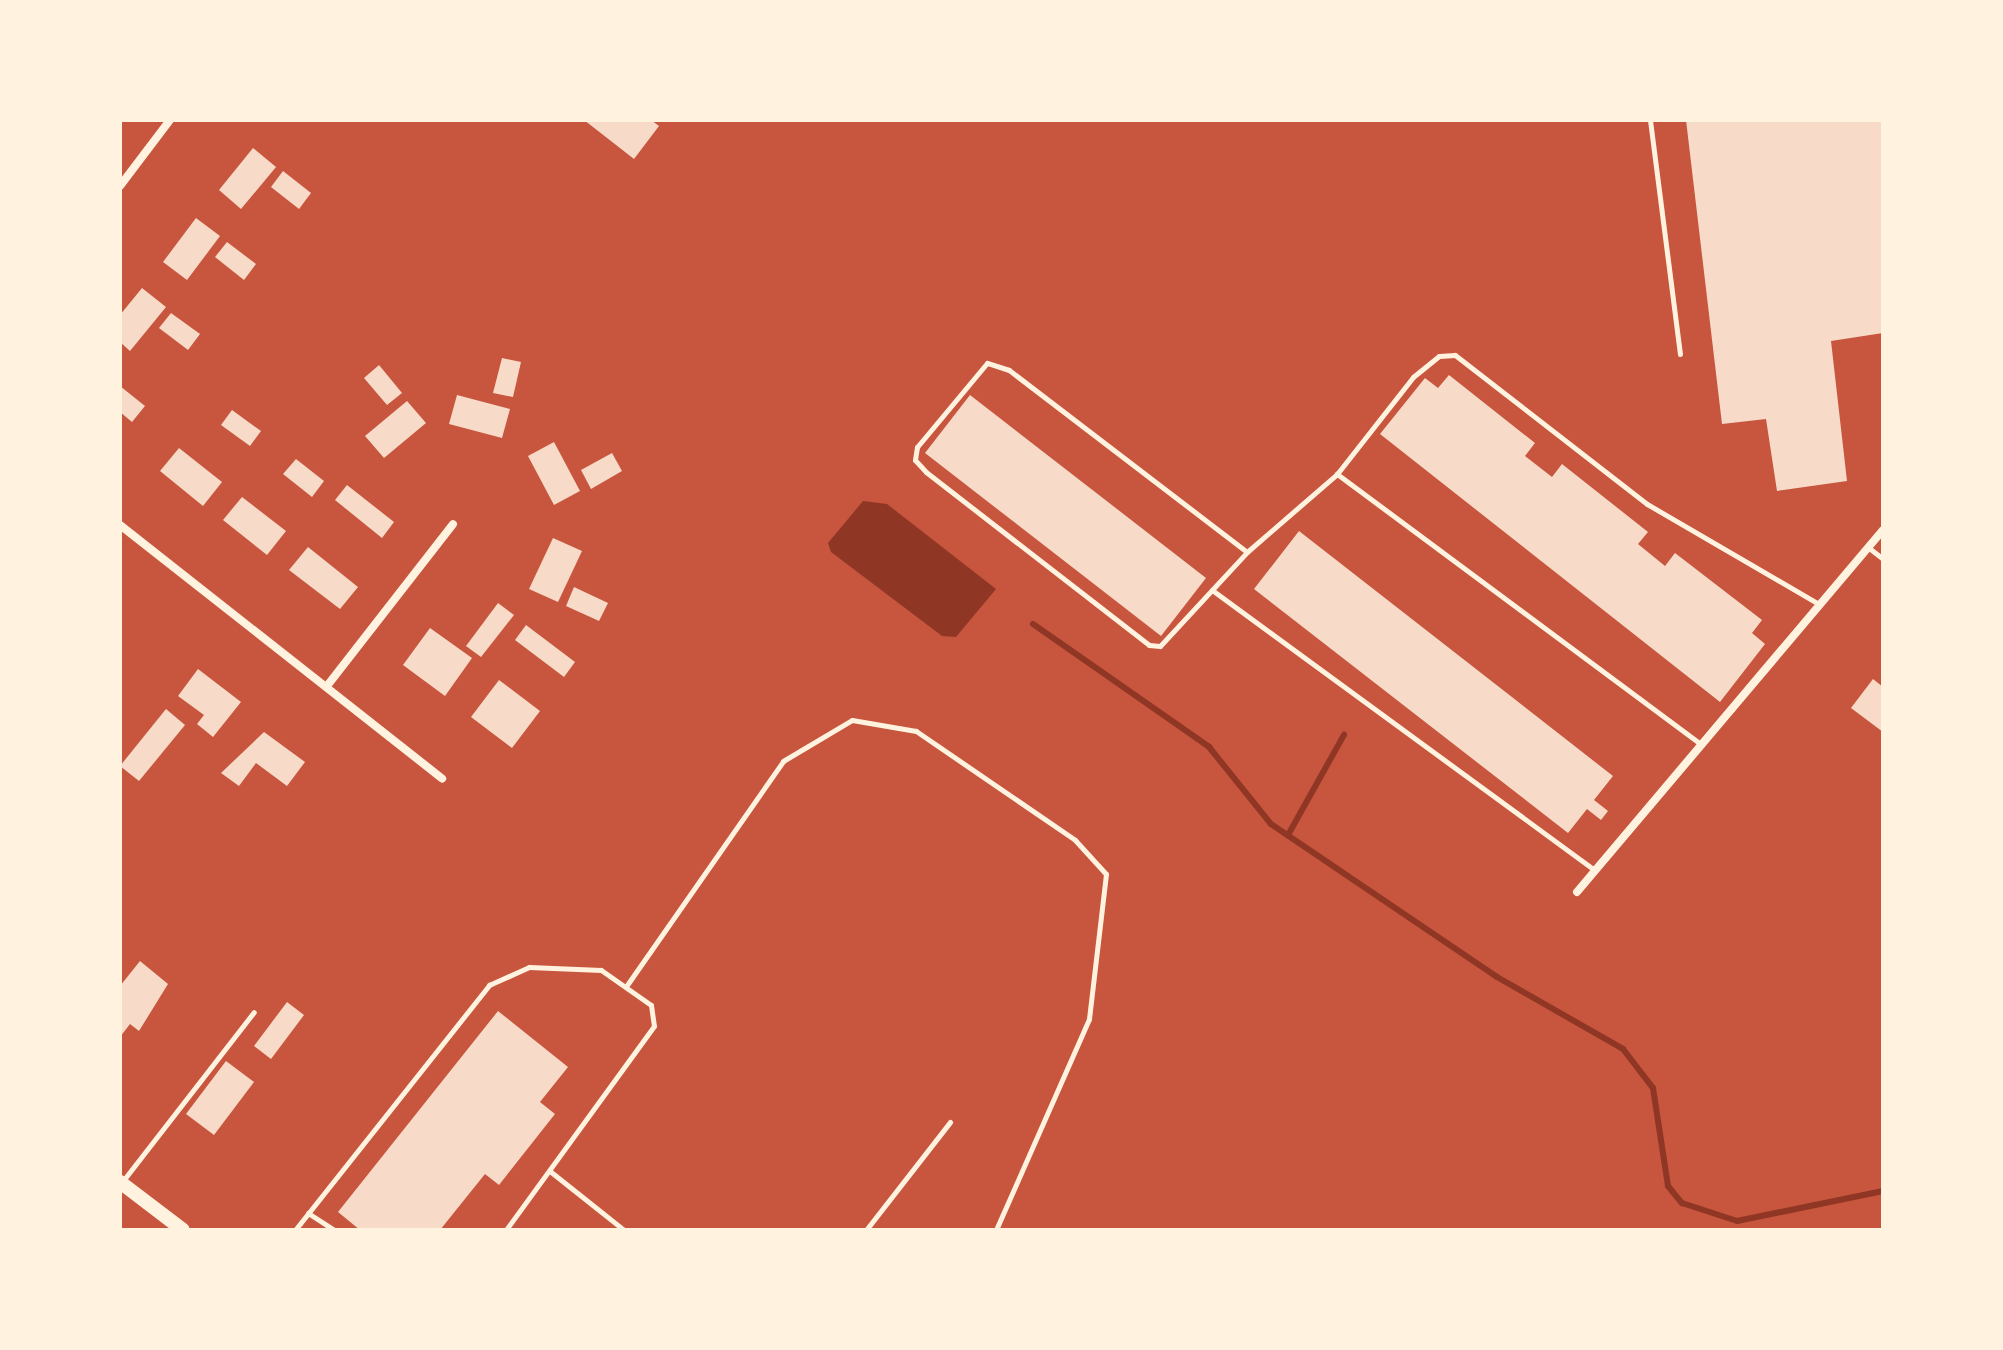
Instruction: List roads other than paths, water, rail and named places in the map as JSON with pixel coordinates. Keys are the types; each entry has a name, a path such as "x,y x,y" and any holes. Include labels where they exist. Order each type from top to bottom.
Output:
{"street":[{"path":"120,186 170,120"},
{"path":"327,686 453,524"},
{"path":"120,525 442,778"},
{"path":"1577,892 1883,530"},
{"path":"121,1182 183,1230"}],"lane":[{"path":"1650,120 1680,354"},
{"path":"1247,552 1009,370 987,363 917,447 915,460 926,472 1149,645 1170,640 1247,552 1337,474 1413,377 1439,356 1455,355 1647,504 1819,604"},
{"path":"1337,474 1702,745"},
{"path":"1868,547 1883,559"},
{"path":"1212,590 1595,870"},
{"path":"627,985 783,761 852,720 916,731 1075,840 1106,874 1089,1019 996,1230"},
{"path":"295,1230 489,985 529,967 573,964 627,985 651,1005 654,1026 506,1230"},
{"path":"121,1182 254,1012"},
{"path":"866,1230 950,1122"},
{"path":"551,1172 624,1230"},
{"path":"308,1213 334,1230"}],"waterway":[{"path":"1033,624 1209,747 1271,824 1497,977 1623,1049 1653,1088 1668,1186 1682,1203 1737,1221 1883,1191"},
{"path":"1288,835 1344,735"}]}
